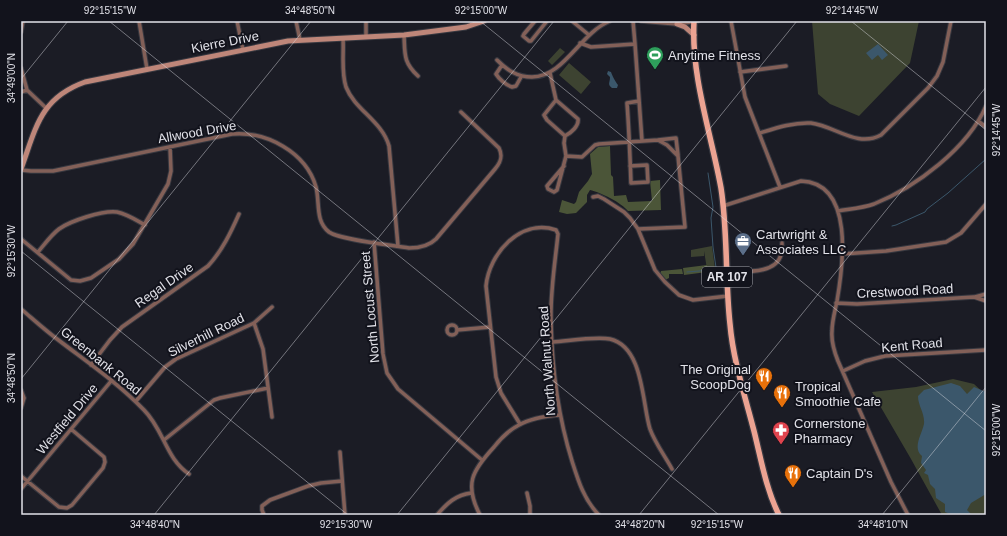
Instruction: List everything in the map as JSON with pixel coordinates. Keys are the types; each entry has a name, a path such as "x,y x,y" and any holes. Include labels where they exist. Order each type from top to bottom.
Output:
{"main road":[{"name":"AR 107","path":"694,21 695,62 721,189 730,324 735,358 771,497 779,515"}],"street":[{"path":"21,32 23,21"},
{"path":"139,21 147,69"},
{"path":"237,21 243,50"},
{"path":"296,21 300,40"},
{"path":"366,21 366,37"},
{"name":"Kierre Drive","path":"21,169 41,117 46,108 63,92 78,85 147,69 288,41 404,35 466,26 484,21"},
{"path":"535,21 523,36 528,41 531,41 547,21"},
{"path":"572,21 578,23 589,35"},
{"path":"497,60 511,72 521,76 535,77 550,73 560,65 589,35 600,26 610,21"},
{"path":"633,21 642,141"},
{"path":"641,21 677,24 698,21"},
{"path":"731,21 745,97 780,187"},
{"path":"760,133 794,124 805,123 820,125 859,140 872,139 881,135 923,93 936,76 943,62 951,21"},
{"path":"677,24 685,27 694,35"},
{"path":"404,35 407,63 418,76"},
{"path":"343,38 344,76 346,86 355,102 385,134 390,146 398,246"},
{"path":"580,43 591,47 635,44"},
{"path":"502,65 496,74 509,86 516,86 521,76"},
{"path":"740,72 786,66"},
{"path":"21,68 27,90 46,108"},
{"path":"550,73 556,100 578,119 578,124 565,136 564,143 566,156 564,166 558,190 554,192 548,190 547,186 564,166"},
{"path":"21,92 27,90"},
{"path":"556,100 544,115 547,120 565,136"},
{"path":"630,166 647,165 648,182 631,183 630,166 629,142 628,103 639,101"},
{"path":"838,211 874,204 923,177 967,136 978,121 986,106"},
{"name":"Allwood Drive","path":"21,169 37,172 53,171 239,134 257,135 274,142 297,158 310,174 318,195 319,215 326,229 336,236 418,248 433,241 499,165 502,157 499,148 461,112"},
{"path":"978,121 986,127"},
{"path":"566,156 580,158 585,156 597,144 676,138 685,227 638,230"},
{"path":"658,140 667,145 678,156"},
{"path":"21,239 71,280 87,280 122,256 133,244 145,225 168,184 171,171 170,147"},
{"path":"723,206 801,181 813,183 821,187 828,194 838,211 842,233 842,254 836,304 832,321 834,351 891,482 908,515"},
{"path":"593,197 598,196 604,199 624,212 630,218 638,230 654,270 679,295 693,300 728,296"},
{"path":"842,254 886,251 946,242 961,233 986,204"},
{"path":"38,252 64,225 104,213 115,212 126,215 145,225"},
{"name":"Regal Drive","path":"92,365 110,340 122,328 208,266 214,260 223,246 239,214"},
{"name":"North Walnut Road","path":"490,327 486,286 488,272 493,261 505,245 516,236 530,229 548,228 556,230 558,234 551,305 556,386 560,415 565,438 579,483 590,504 599,515"},
{"name":"North Locust Street","path":"374,242 383,354 387,373 398,389 482,460"},
{"path":"727,272 762,270 768,268 779,259 781,255 782,243"},
{"name":"Crestwood Road","path":"836,304 974,297 986,294"},
{"name":"Crestwood Road","path":"974,297 986,301"},
{"name":"Silverhill Road","path":"136,401 165,368 176,359 254,322 272,307"},
{"name":"Greenbank Road","path":"21,309 60,342 112,380 136,401 153,420 169,452 180,469 188,474"},
{"path":"254,322 263,349 272,417"},
{"path":"457,330 490,327 494,368 498,385 520,424"},
{"path":"553,342 605,338 619,343 628,351 639,376 651,430 672,469"},
{"name":"Kent Road","path":"843,371 865,361 885,356 986,350"},
{"name":"Westfield Drive","path":"21,489 112,380"},
{"path":"164,440 214,400 268,388"},
{"path":"21,390 24,398 21,408"},
{"path":"480,515 474,504 471,493 473,476 482,460 502,437 520,424 537,418 560,415"},
{"path":"21,476 59,507 64,509 72,505 105,466 104,457 72,429"},
{"path":"340,452 345,515"},
{"path":"264,515 262,506 270,500 312,485 342,481"},
{"path":"438,515 454,498 471,493"},
{"path":"526,493 530,506 530,515"}],"green space":[{"path":"812,21 919,21 910,63 859,116 830,104 818,94"},
{"path":"560,48 565,52 552,65 548,61"},
{"path":"569,63 591,82 581,94 559,75"},
{"path":"610,146 611,175 613,177 614,196 626,195 628,202 652,201 650,181 660,180 661,210 628,211 610,198 590,190 587,195 587,202 576,213 567,214 559,212 562,200 574,204 576,202 579,192 592,174 590,154 598,147"},
{"path":"712,246 715,269 707,269 704,251 704,256 691,257 691,250"},
{"path":"707,265 707,272 684,275 683,268"},
{"path":"682,269 683,274 669,274 669,278 665,280 660,275 661,271"},
{"path":"953,379 974,384 986,395 986,515 942,515 872,392 916,387"}],"water":[{"path":"878,44 888,55 882,60 878,55 872,60 866,53"},
{"path":"608,71 611,72 618,85 617,88 612,88 610,85 610,77 607,74"},
{"path":"951,383 960,386 967,394 974,387 986,392 986,494 971,503 967,510 971,514 955,515 945,512 945,504 936,498 935,489 930,484 928,475 924,473 926,470 921,463 922,456 918,449 918,441 924,420 918,396 924,390"}],"waterway":[{"path":"892,226 925,212 986,159"},
{"path":"708,173 713,207 711,218 717,274"},
{"path":"687,272 711,270 717,274"}],"place":[{"name":"Anytime Fitness","path":"655,70"},
{"name":"Cartwright & Associates LLC","path":"743,256"},
{"name":"The Original ScoopDog","path":"764,391"},
{"name":"Tropical Smoothie Cafe","path":"782,408"},
{"name":"Cornerstone Pharmacy","path":"781,445"},
{"name":"Captain D's","path":"793,488"}]}
